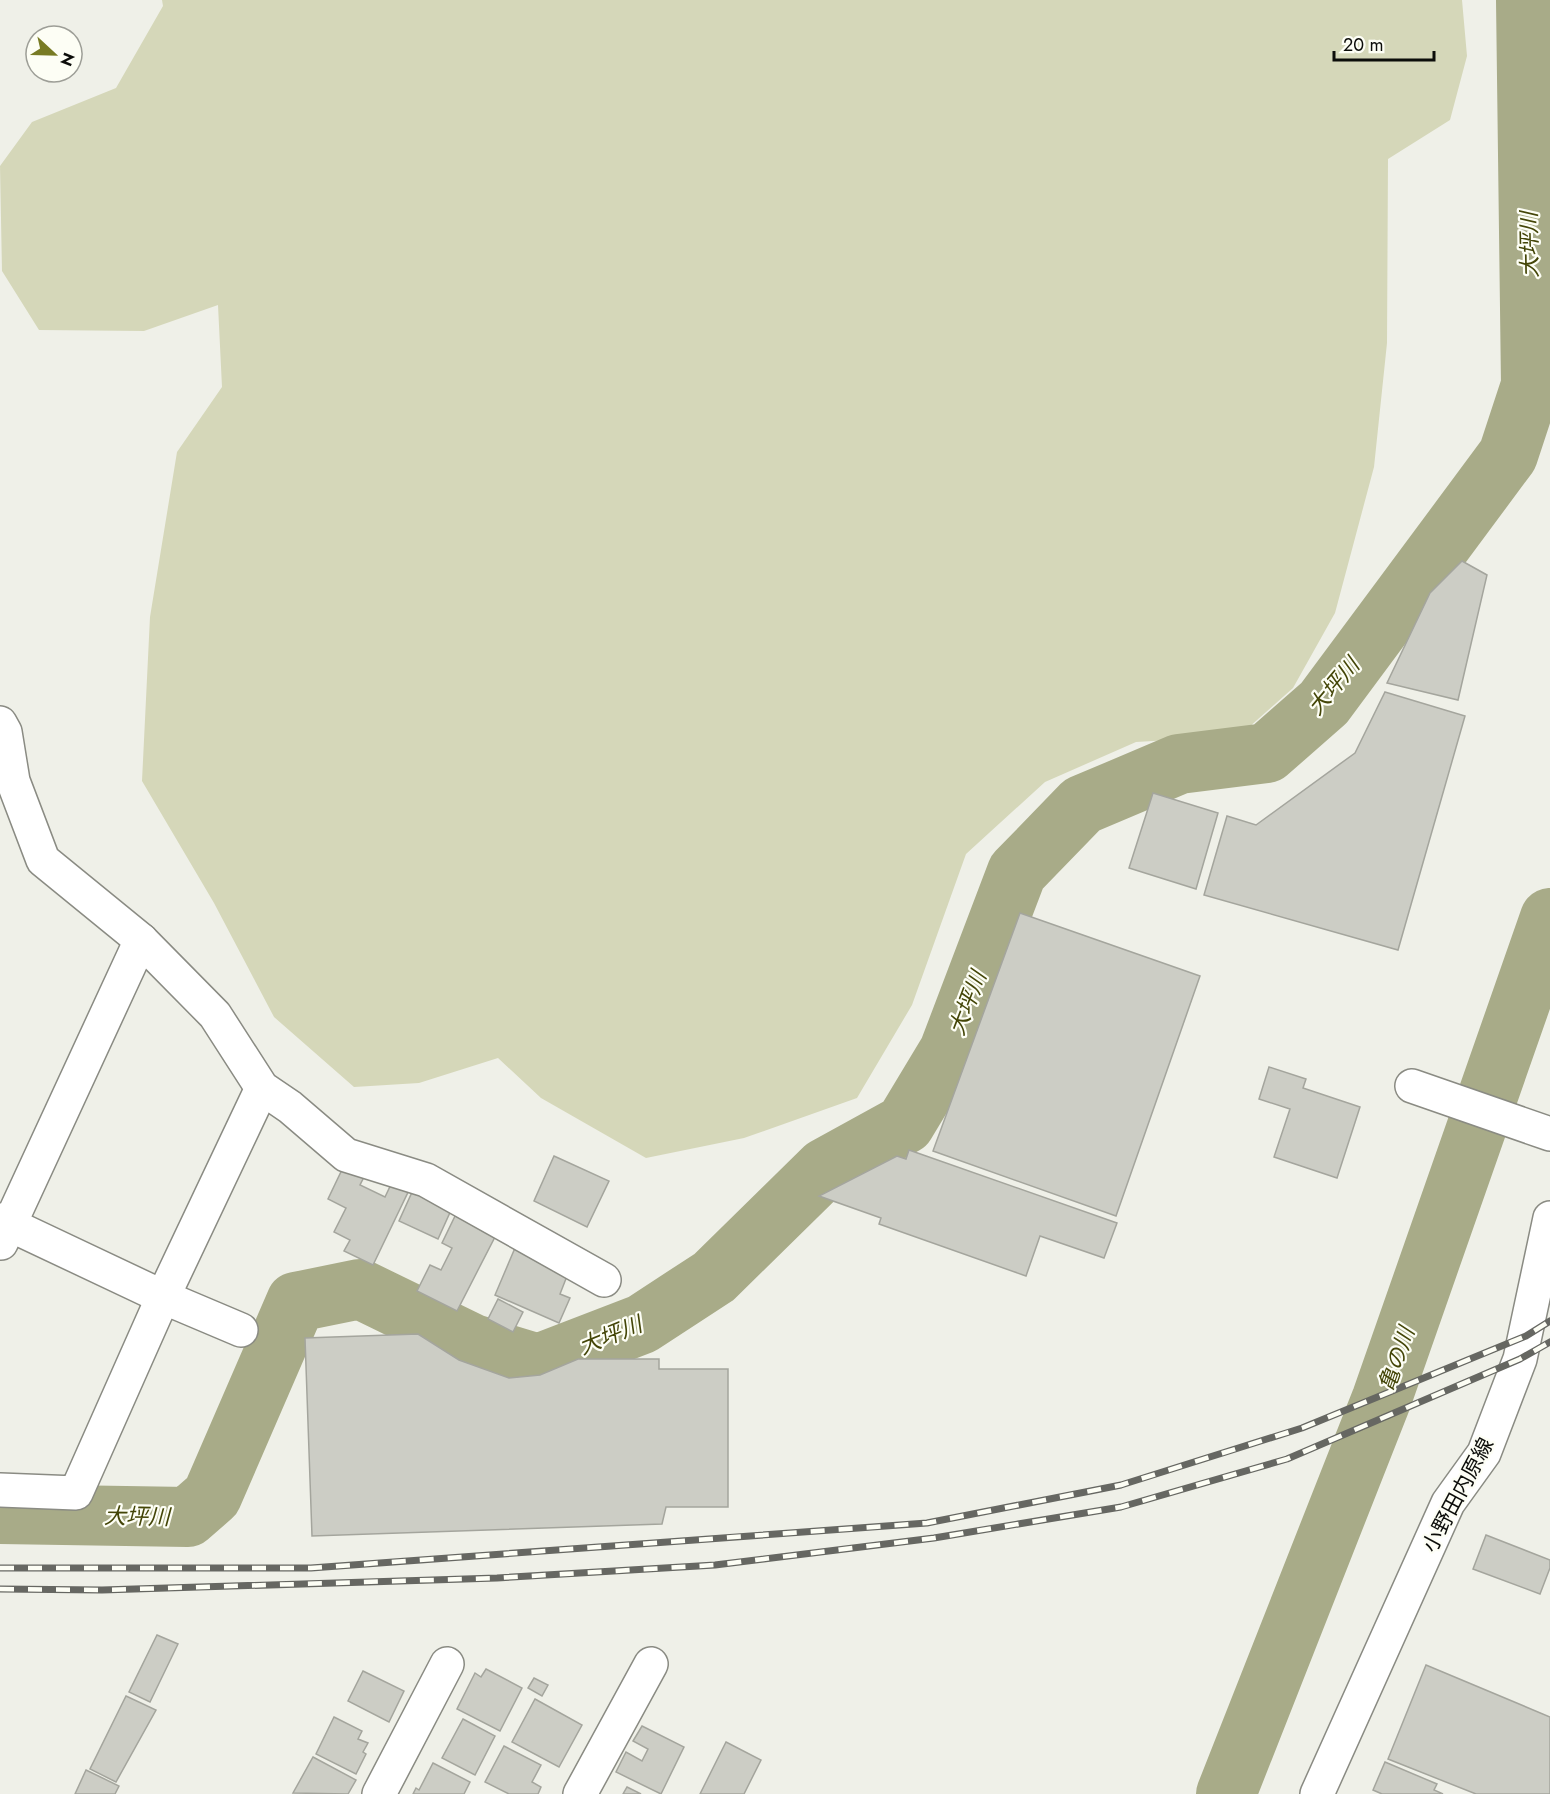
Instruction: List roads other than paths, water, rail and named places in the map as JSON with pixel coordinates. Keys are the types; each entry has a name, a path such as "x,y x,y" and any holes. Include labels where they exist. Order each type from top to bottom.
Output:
{"street":[{"path":"0,723 5,732 7,795 43,860 141,940 215,1015 262,1088 290,1107 346,1155 426,1180 604,1280"},
{"path":"141,940 3,1230 241,1330"},
{"path":"1412,1086 1548,1134"},
{"path":"0,1490 76,1493 163,1296 262,1088"},
{"name":"小野田内原線","path":"1317,1794 1449,1503 1484,1453 1520,1359 1550,1218"},
{"path":"379,1794 447,1664"},
{"path":"580,1794 651,1664"}],"waterway":[{"name":"大坪川","path":"0,1514 188,1517 212,1496 296,1302 360,1289 473,1344 538,1364 642,1324 714,1277 825,1168 905,1124 949,1051 1017,872 1082,805 1179,764 1267,753 1324,703 1508,455 1531,385 1526,0"},
{"name":"亀の川","path":"1226,1794 1382,1398 1550,918"}],"railway":[{"path":"0,1568 311,1568 927,1523 1121,1485 1302,1428 1526,1336 1550,1321"},
{"path":"0,1589 102,1590 497,1578 715,1565 934,1538 1121,1507 1287,1459 1520,1359 1550,1342"}]}
